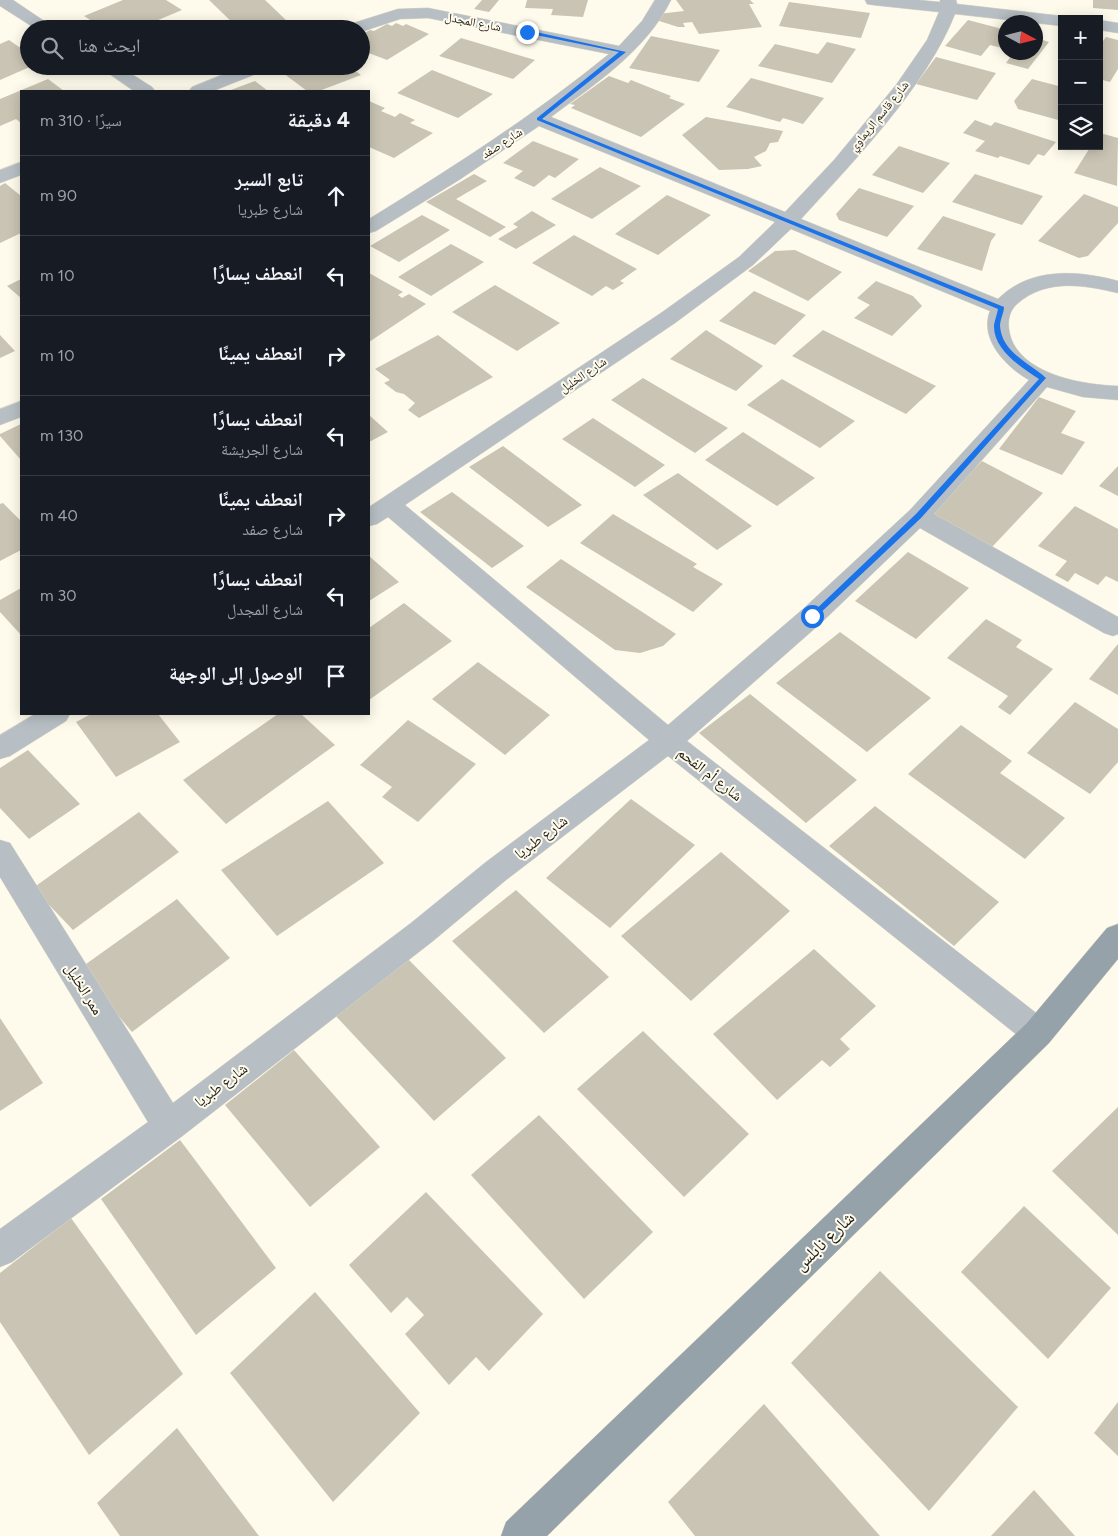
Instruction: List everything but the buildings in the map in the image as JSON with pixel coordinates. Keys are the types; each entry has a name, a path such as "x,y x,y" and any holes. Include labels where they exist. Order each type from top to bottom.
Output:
{"street":[{"path":"2,0 34,20"},
{"name":"شارع صفد","path":"370,226 440,184 538,119 623,52 641,34 658,11 663,0"},
{"path":"874,0 949,4 1058,20"},
{"name":"شارع قاسم الريماوي","path":"789,220 841,164 903,89 936,40 949,4"},
{"name":"شارع المجدل","path":"370,21 398,7 623,52"},
{"path":"1103,26 1118,28"},
{"path":"121,75 144,90"},
{"path":"200,90 238,75"},
{"path":"538,119 1002,308"},
{"path":"0,177 20,168"},
{"name":"شارع الخليل","path":"379,511 668,318 746,261 789,220"},
{"path":"1117,286 1069,279 1047,282 1012,296 1002,308 997,326 1003,344 1019,363 1043,378 1070,389 1101,394 1118,393"},
{"name":"شارع طبريا","path":"0,1250 169,1126 668,740 812,616 918,516 1043,378"},
{"path":"0,418 20,408"},
{"name":"شارع أم الفحم","path":"379,511 1038,1033"},
{"path":"918,516 1113,626"},
{"path":"0,748 55,715"},
{"name":"ممر الخليل","path":"0,852 169,1126"},
{"name":"شارع نابلس","path":"520,1536 1038,1033 1118,937"}],"route":[{"path":"527,32 623,52 538,119 1002,308 997,326 1003,344 1019,363 1043,378 918,516 812,616"}]}
